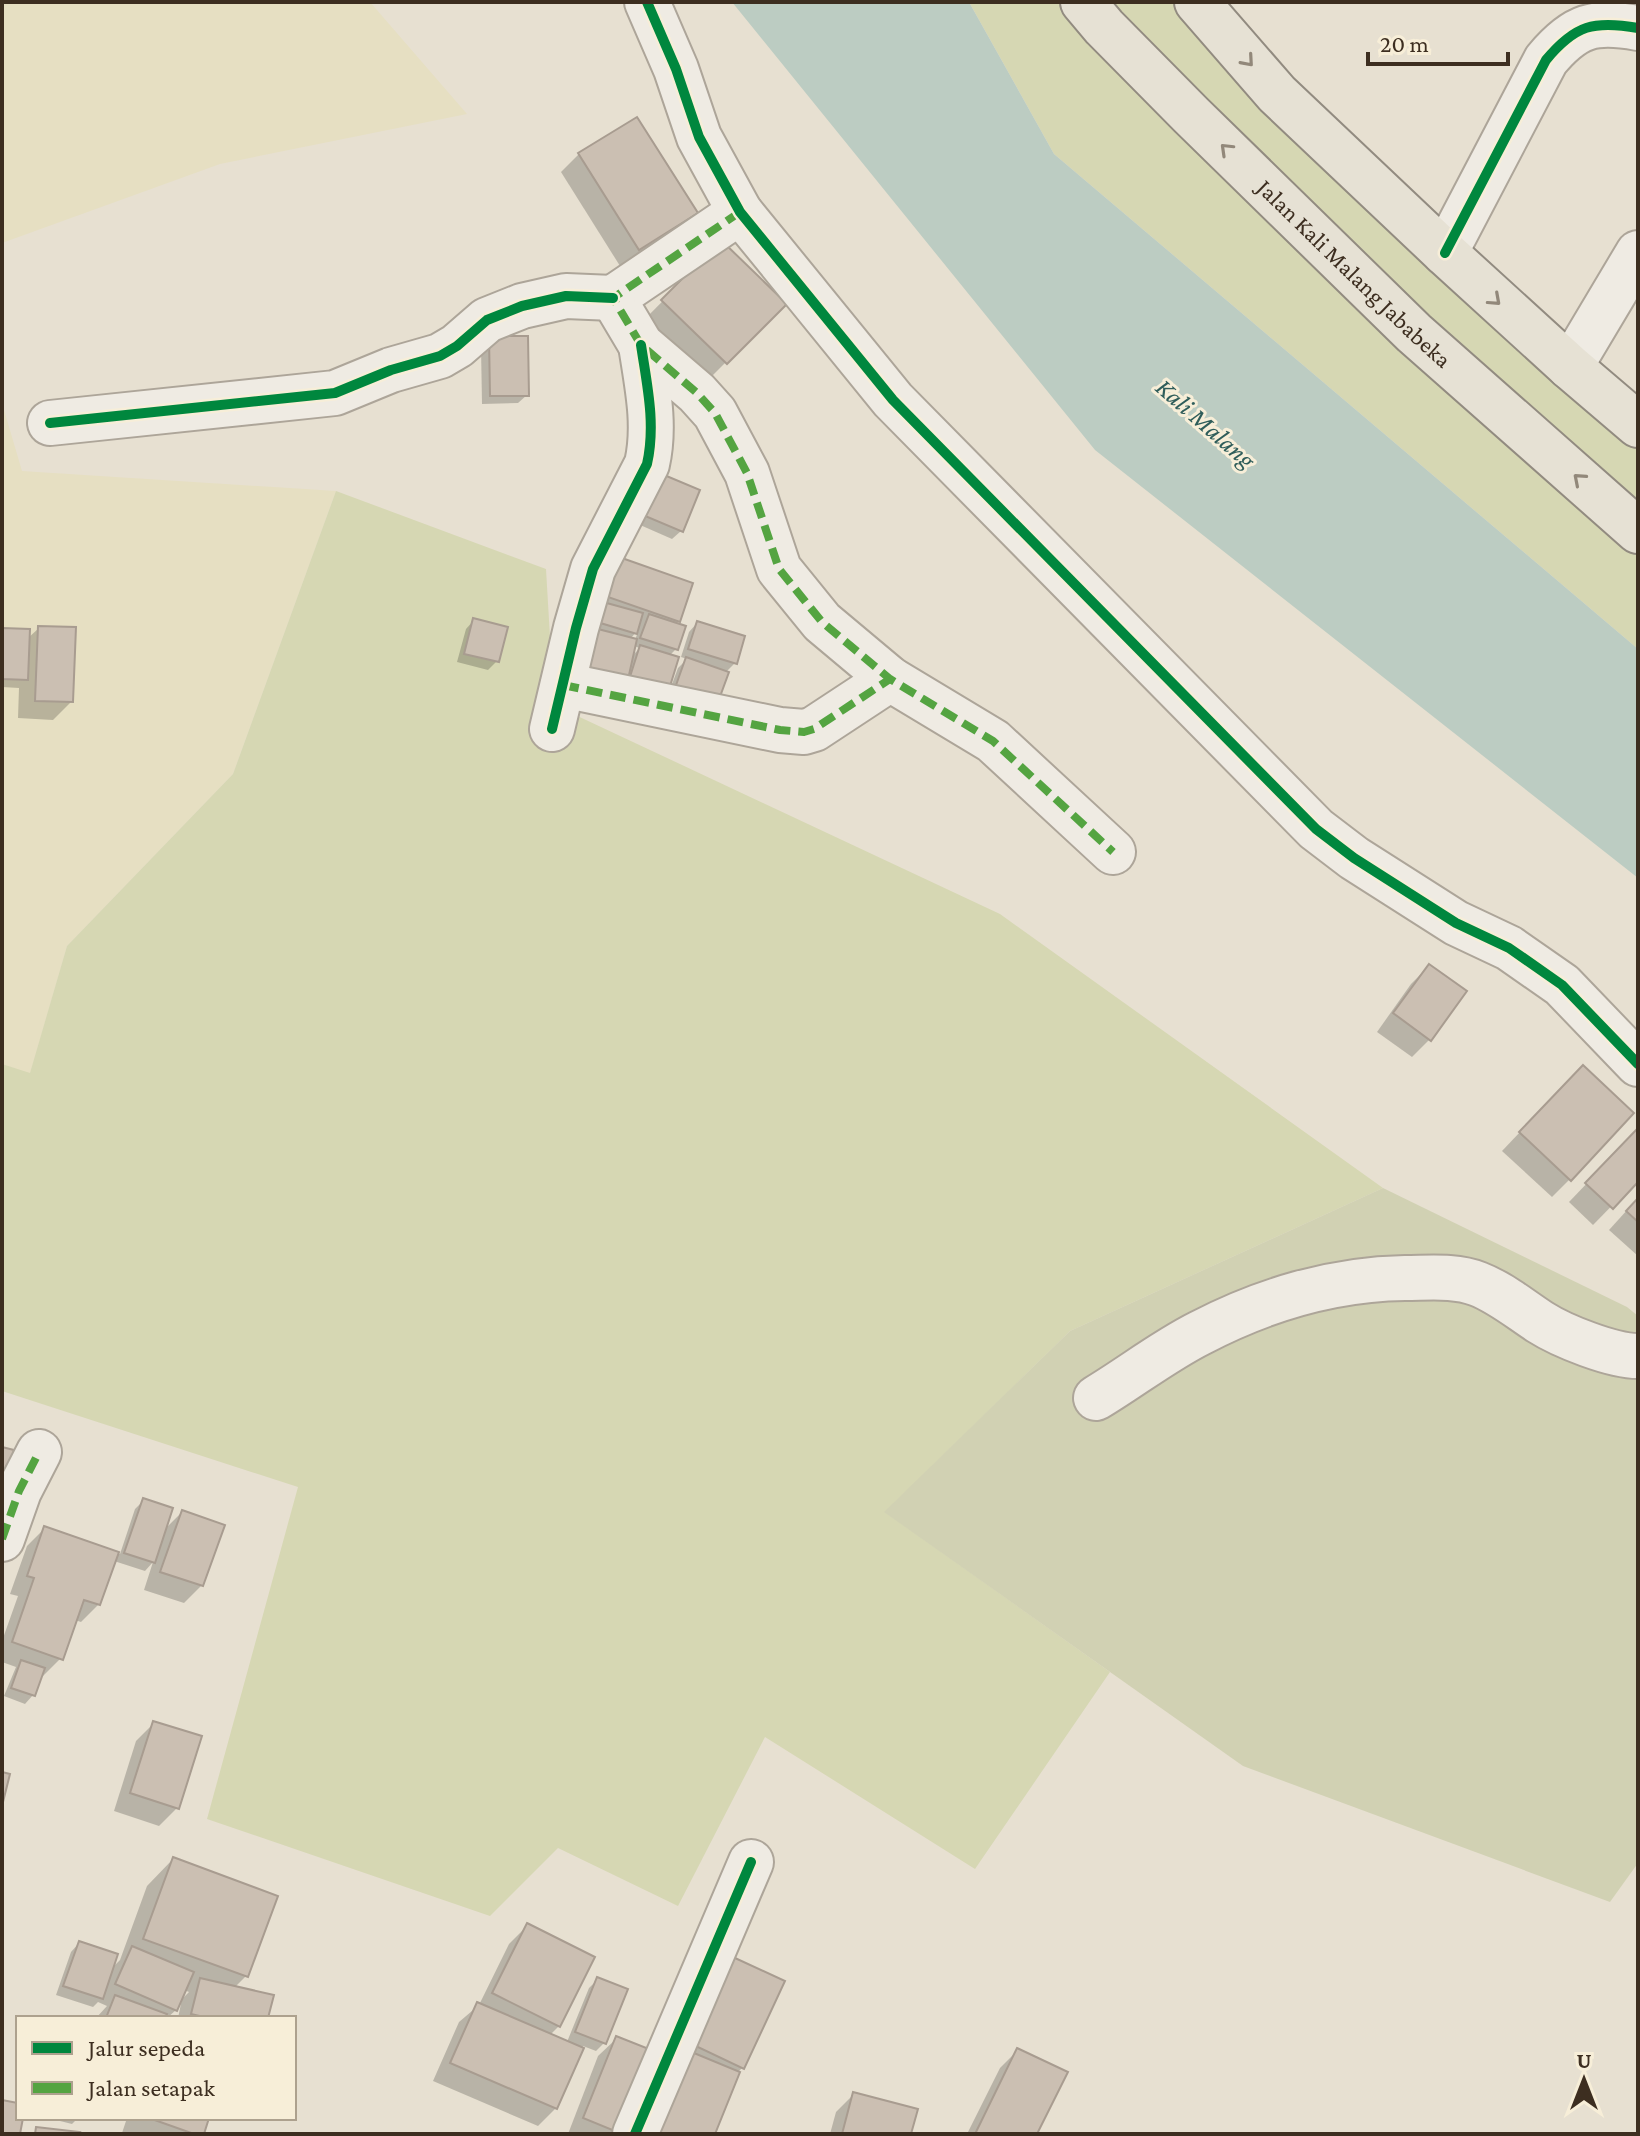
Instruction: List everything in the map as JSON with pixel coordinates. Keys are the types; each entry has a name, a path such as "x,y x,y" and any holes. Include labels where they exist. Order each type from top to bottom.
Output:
{"main road":[{"name":"Jalan Kali Malang Jababeka","path":"1083,2 1191,115 1414,333 1638,531"},
{"path":"1197,2 1277,94 1445,253 1638,425"}],"street":[{"path":"647,2 676,69 699,137 740,212 893,400 1316,829 1367,867 1456,923 1509,948 1562,985 1638,1064"},
{"path":"1445,253 1546,60 1557,47 1580,29 1594,24 1611,23 1638,28"},
{"path":"50,423 335,393 391,370 440,356 487,320 522,306 566,296 613,298 740,212"},
{"path":"1570,367 1638,253"},
{"path":"613,298 641,345 697,393 715,413 747,473 783,577 822,622 890,679 993,741 1113,852"},
{"path":"552,729 593,569 647,464 650,410 641,345"},
{"path":"563,685 780,730 804,732 814,729 890,679"},
{"path":"1096,1398 1200,1333 1260,1307 1333,1285 1397,1278 1437,1277 1476,1283 1555,1330 1617,1353 1638,1356"},
{"path":"2,1539 19,1491 39,1452"},
{"path":"635,2134 751,1862"}],"shaded area":[{"path":"2,2 370,2 467,114 220,164 2,243"},
{"path":"2,403 22,471 336,491 233,774 67,946 30,1074 2,1064"}],"green space":[{"path":"969,2 1197,2 1638,423 1638,649 1054,154"},
{"path":"336,491 546,569 554,705 1000,914 1383,1188 1070,1331 885,1512 1110,1672 975,1869 765,1737 678,1906 558,1848 490,1916 207,1819 298,1487 2,1391 2,1064 30,1073 67,946 233,774"},
{"path":"1383,1188 1627,1307 1638,1316 1638,1863 1610,1902 1243,1766 884,1512 1070,1331"}],"water":[{"name":"Kali Malang","path":"732,2 969,2 1054,154 1638,649 1638,878 1095,450"}],"building":[{"path":"637,117 698,213 639,250 578,153"},
{"path":"721,240 787,304 727,364 661,300"},
{"path":"489,336 528,336 529,396 490,396"},
{"path":"657,472 700,490 683,532 638,513"},
{"path":"619,557 693,583 680,622 605,596"},
{"path":"603,602 643,613 637,634 597,622"},
{"path":"649,614 686,626 678,650 640,638"},
{"path":"473,618 508,627 499,662 464,654"},
{"path":"697,621 745,636 737,664 688,649"},
{"path":"38,626 76,627 73,702 35,701"},
{"path":"590,627 637,639 627,684 579,672"},
{"path":"2,628 30,629 28,680 2,679"},
{"path":"640,645 679,657 667,696 628,683"},
{"path":"686,657 729,672 718,702 675,688"},
{"path":"1429,964 1467,991 1431,1041 1393,1013"},
{"path":"1583,1065 1634,1113 1571,1181 1519,1132"},
{"path":"1638,1128 1638,1182 1613,1209 1585,1183"},
{"path":"1638,1198 1638,1222 1626,1211"},
{"path":"2,1447 14,1450 2,1504"},
{"path":"143,1498 173,1508 155,1563 124,1553"},
{"path":"182,1510 225,1525 203,1586 160,1572"},
{"path":"44,1526 119,1552 100,1605 84,1600 63,1660 12,1642 34,1578 27,1576"},
{"path":"21,1660 45,1668 35,1696 11,1688"},
{"path":"153,1721 202,1736 179,1809 130,1793"},
{"path":"2,1772 10,1774 2,1806"},
{"path":"173,1857 278,1896 248,1977 143,1939"},
{"path":"527,1923 595,1957 560,2027 492,1993"},
{"path":"79,1941 118,1954 103,1999 63,1986"},
{"path":"132,1946 194,1972 177,2011 115,1984"},
{"path":"722,1952 785,1981 744,2069 681,2039"},
{"path":"597,1977 628,1989 606,2044 575,2032"},
{"path":"200,1978 274,1995 269,2016 191,2014"},
{"path":"115,1995 167,2014 166,2016 107,2016"},
{"path":"477,2002 584,2048 557,2109 450,2063"},
{"path":"616,2036 659,2053 622,2134 583,2118"},
{"path":"677,2046 740,2072 715,2134 642,2134"},
{"path":"1017,2048 1068,2072 1037,2134 975,2134"},
{"path":"853,2092 918,2109 911,2134 842,2134"},
{"path":"2,2100 16,2103 16,2120 23,2120 20,2134 2,2134"},
{"path":"155,2120 208,2120 204,2134 194,2134"},
{"path":"36,2127 80,2132 35,2134"}],"marked path":[{"path":"740,212 613,298 641,345 697,393 715,413 747,473 779,569 822,622 890,679 993,741 1113,852"},
{"path":"563,685 780,730 804,732 814,729 890,679"},
{"path":"2,1539 19,1491 39,1452"}],"cycle path":[{"path":"647,2 676,69 699,137 740,212 893,400 1316,829 1354,858 1456,923 1509,948 1562,985 1638,1064"},
{"path":"1445,253 1546,60 1556,48 1576,32 1597,25 1638,28"},
{"path":"50,423 335,393 391,370 440,356 487,320 522,306 566,296 613,298"},
{"path":"552,729 593,569 647,464 651,419 641,345"},
{"path":"635,2134 751,1862"}]}
